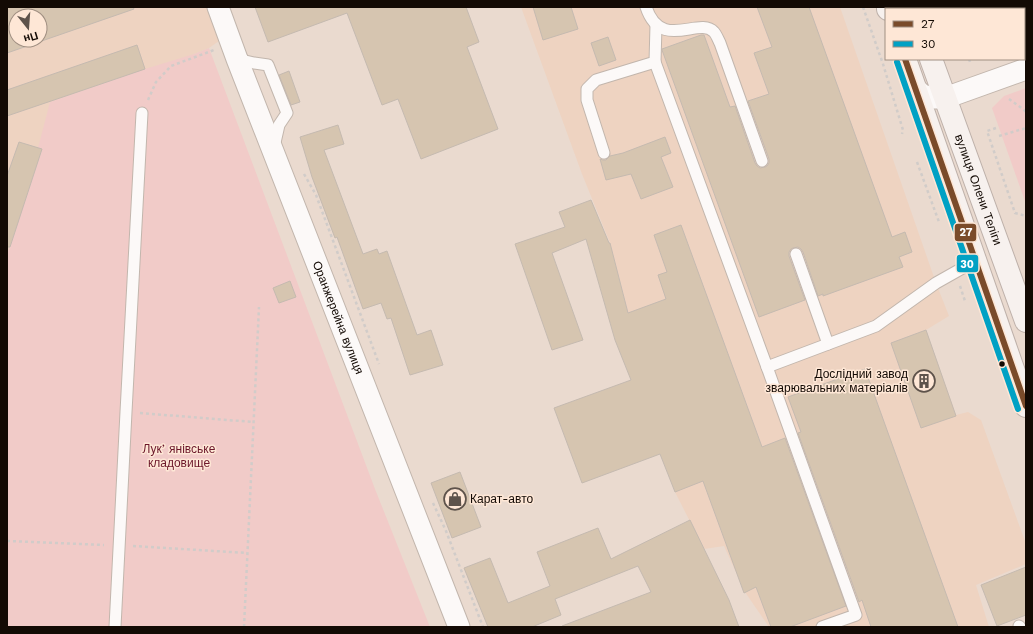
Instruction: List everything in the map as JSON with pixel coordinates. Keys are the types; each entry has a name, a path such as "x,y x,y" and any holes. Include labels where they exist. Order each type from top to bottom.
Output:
{"main road":[{"name":"вулиця Олени Теліги","path":"905,60 1026,406"},
{"name":"вулиця Олени Теліги","path":"931,60 1026,321"}],"street":[{"name":"Оранжерейна вулиця","path":"218,7 273,152 459,627"},
{"path":"915,88 922,96 945,98 1026,70"}],"lane":[{"path":"646,7 647,12 656,25 667,30 683,31 704,27 714,31 720,43 762,161"},
{"path":"656,25 655,62 856,615 822,627"},
{"path":"237,59 254,63 268,64 287,113 279,125 273,152"},
{"path":"604,153 587,100 587,89 596,80 655,62"},
{"path":"115,627 142,114"},
{"path":"796,254 828,344"},
{"path":"767,367 876,326 936,283 975,261"}],"path":[{"path":"862,7 883,64 904,130 902,134"},
{"path":"142,114 156,82 171,66 210,52"},
{"path":"1009,99 1026,112"},
{"path":"996,128 987,131 1015,213 1026,216"},
{"path":"999,136 1026,128"},
{"path":"917,162 939,223"},
{"path":"244,627 259,307"},
{"path":"126,412 254,422"}],"shaded area":[{"path":"7,7 207,7 219,41 209,48 194,54 39,148 42,149 7,255"},
{"name":"Дослідний завод зварювальних матеріалів","path":"521,7 840,7 936,283 949,316 926,330 956,415 968,412 981,420 1026,544 1026,564 976,585 989,627 769,627 745,592 724,546 704,549 675,492 610,243 582,174"},
{"path":"1026,7 1026,32 1025,8 962,8"}],"green space":[{"name":"Лукʼянівське кладовище","path":"209,48 375,489 430,627 7,627 7,255 42,150 38,148 50,102"},
{"path":"1026,88 1026,204 992,108 1004,96"}],"building":[{"path":"7,7 133,7 134,9 48,39 48,8 8,8 8,48 21,48 7,53"},
{"path":"255,7 466,7 479,42 467,47 498,129 421,159 398,99 382,105 347,13 268,42"},
{"path":"533,7 571,7 578,29 543,40"},
{"path":"757,7 809,7 892,237 905,232 912,252 899,257 903,267 823,296 823,294 818,296 803,252 798,247 793,248 789,252 789,256 805,300 759,317 662,50 704,35 730,107 735,106 755,163 760,168 765,167 769,163 769,159 748,101 769,94 754,53 772,47"},
{"path":"608,37 616,60 599,66 591,43"},
{"path":"137,45 145,69 7,116 7,90"},
{"path":"289,71 300,102 291,105 279,75"},
{"path":"338,125 344,144 324,150 363,254 377,249 379,254 387,251 417,335 431,330 443,365 410,375 391,318 387,319 381,303 363,309 337,237 335,238 312,177 300,137"},
{"path":"665,137 671,153 661,157 673,187 641,199 631,174 606,180 600,159 606,160 610,156 623,153"},
{"path":"19,142 42,149 10,247 7,247 7,176"},
{"path":"591,200 610,243 628,313 666,299 658,275 667,272 654,235 681,225 762,447 785,438 846,606 790,627 771,627 756,587 744,593 703,481 675,492 660,454 582,483 554,408 631,380 615,340 586,239 552,253 583,340 552,350 515,244 565,227 559,212"},
{"path":"290,281 296,297 279,303 273,288"},
{"name":"Дослідний завод зварювальних матеріалів","path":"926,330 956,416 921,428 891,343"},
{"path":"865,369 958,627 871,627 862,600 859,602 798,433 801,432 788,397"},
{"path":"460,472 481,527 452,538 431,483"},
{"path":"690,520 729,600 739,627 562,627 651,592 638,566 555,599 561,615 532,627 488,627 464,568 490,558 508,603 550,586 537,552 598,528 611,559"},
{"path":"1026,567 1026,615 997,626 981,585"}],"transit line":[{"name":"27","path":"905,60 1026,406"},
{"name":"30","path":"897,62 1018,409"}],"place":[{"name":"Дослідний завод зварювальних матеріалів","path":"924,381"},
{"name":"Карат-авто","path":"455,499"}]}
